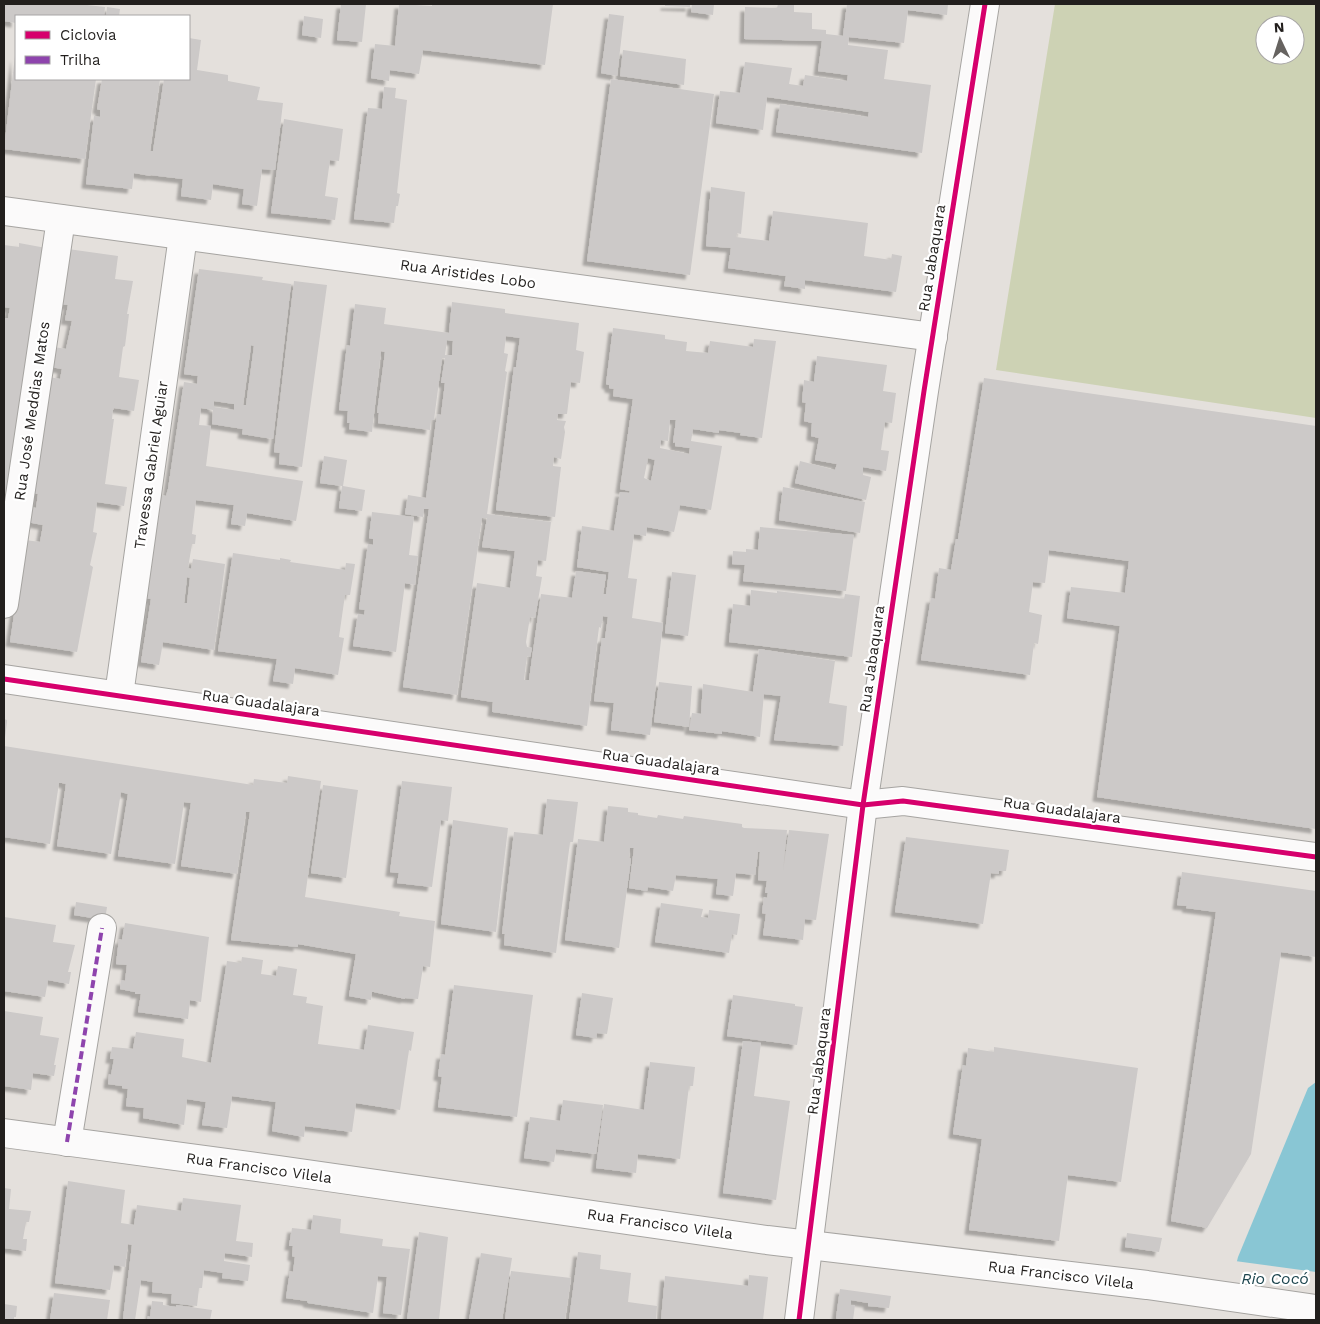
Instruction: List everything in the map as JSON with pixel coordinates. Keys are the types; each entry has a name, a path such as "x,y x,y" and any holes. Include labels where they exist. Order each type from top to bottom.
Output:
{"street":[{"name":"Rua Jabaquara","path":"799,1320 863,805 985,4"},
{"name":"Rua Aristides Lobo","path":"4,211 933,337"},
{"name":"Rua José Meddias Matos","path":"4,604 60,219"},
{"name":"Travessa Gabriel Aguiar","path":"119,695 183,236"},
{"name":"Rua Guadalajara","path":"4,679 863,805 904,801 1316,857"},
{"path":"67,1142 102,928"},
{"name":"Rua Francisco Vilela","path":"4,1134 279,1170 809,1245 1147,1285 1316,1309"}],"green space":[{"path":"1055,4 1316,4 1316,418 996,370"}],"water":[{"name":"Rio Cocó","path":"1316,1082 1316,1304 1222,1320 1238,1257 1308,1088"}],"pier":[{"path":"1235,1261 1316,1272 1315,1320 1220,1320"}],"building":[{"path":"4,4 78,4 105,7 104,15 15,15 15,23 4,21"},
{"path":"341,4 366,4 362,42 337,40"},
{"path":"399,4 432,6 432,4 553,4 545,65 423,50 419,74 390,70 389,81 371,78 375,44 395,46"},
{"path":"665,4 690,4 690,7 665,6"},
{"path":"692,4 714,4 713,15 691,12"},
{"path":"778,4 794,4 794,12 812,13 812,29 826,30 826,34 843,36 847,4 948,4 947,15 908,10 904,43 849,37 848,45 888,50 884,79 931,85 922,153 776,132 780,104 868,117 869,112 843,108 767,97 763,130 716,123 720,91 740,93 745,62 792,68 789,84 803,86 805,75 847,81 848,75 818,71 822,41 744,39 745,7 777,8"},
{"path":"107,7 120,9 119,15 106,15"},
{"path":"609,14 624,16 617,76 601,73"},
{"path":"304,16 323,19 321,38 302,35"},
{"path":"190,38 201,40 197,70 228,75 228,81 260,87 257,100 283,103 275,170 262,169 257,206 242,204 244,189 213,184 211,200 181,196 183,179 134,173 132,189 86,184 94,116 100,117 100,110 97,109 102,80 160,80 150,151 153,151 164,80 190,80"},
{"path":"623,50 686,59 684,85 620,76"},
{"path":"15,56 15,80 96,80 85,159 4,149"},
{"path":"611,79 714,94 690,275 587,261"},
{"path":"384,87 396,88 395,98 407,100 397,193 400,194 394,223 354,219 368,108 382,109"},
{"path":"284,119 343,129 339,161 330,160 325,196 338,198 335,220 271,213"},
{"path":"711,187 745,192 741,234 737,233 736,237 769,241 773,211 868,223 864,256 891,260 892,254 902,256 896,292 805,280 805,289 784,286 786,276 728,268 731,248 706,246"},
{"path":"19,243 46,248 25,382 23,382 4,530 4,318 8,318 10,308 4,307 4,245 19,247"},
{"path":"68,249 118,256 115,279 133,281 119,377 139,380 134,411 114,408 113,410 112,419 114,419 105,484 127,487 124,506 97,502 93,532 97,533 90,565 93,567 77,652 10,642 25,540 40,542 43,525 27,522 30,507 36,508 38,494 32,493 35,474 38,476 40,462 36,462 49,377 60,379 62,369 51,367 54,347 66,349 72,321 65,320 68,305 60,304"},
{"path":"199,269 263,277 262,280 291,284 273,439 242,434 243,429 212,424 213,410 201,408 199,425 211,426 206,466 303,481 296,521 247,513 245,526 231,524 234,505 196,500 192,534 196,535 195,544 192,544 188,568 191,569 193,559 225,564 214,650 163,642 159,665 141,662 151,599 145,598 161,495 166,496 168,489 184,382 197,384 198,376 184,374","holes":["251,345 254,346 246,405 243,405","214,401 234,404 234,410 214,407","187,577 190,578 187,603 184,603"]},
{"path":"294,281 327,285 302,467 279,464 280,453 274,452"},
{"path":"452,302 505,309 505,313 579,323 576,350 584,352 580,383 571,382 567,414 558,414 557,420 566,421 561,459 554,457 553,466 561,467 555,517 496,510 514,367 516,367 520,338 506,336 504,353 508,354 505,371 507,372 487,514 551,522 546,561 538,560 536,576 542,577 535,618 530,617 526,642 527,647 532,648 530,657 527,656 524,680 529,680 541,594 572,598 576,571 606,575 603,594 606,594 609,572 577,567 582,526 614,531 620,492 629,493 630,491 620,489 633,399 613,396 614,389 609,388 609,385 606,384 613,328 665,335 665,339 687,342 686,351 708,353 710,341 753,347 754,339 776,341 762,438 719,430 719,433 693,429 691,441 722,446 711,510 680,505 674,532 647,527 646,536 634,534 628,578 637,579 632,618 663,623 650,735 611,730 614,703 594,701 602,638 605,638 608,617 603,616 601,628 599,627 587,726 492,712 493,702 461,697 477,583 510,588 515,551 482,547 487,518 482,518 457,695 403,687 429,509 424,509 423,517 405,514 408,495 426,498 437,414 441,415 445,383 441,383 445,358 442,358 434,420 431,420 430,430 378,423 379,413 377,413 385,352 381,351 372,432 349,429 350,423 347,423 348,411 339,410 347,345 350,346 355,304 386,308 384,324 449,333","holes":["447,340 453,341 452,355 445,355","670,420 676,420 673,443 675,442 675,446 690,448 689,454 660,448 661,440 668,441","648,458 655,460 651,481 644,478"]},
{"path":"817,356 887,365 883,391 896,393 892,423 885,422 881,450 889,451 886,471 863,467 863,475 871,477 866,500 795,483 800,461 835,470 837,464 815,460 819,438 811,436 812,423 804,421 806,403 802,402 804,380 814,382"},
{"path":"984,378 1316,426 1316,829 1097,797 1120,626 1067,618 1071,587 1125,593 1129,561 1049,550 1045,583 1033,582 1029,612 1042,615 1038,644 1034,643 1030,675 921,660 931,598 935,599 939,568 951,570 956,539 958,539"},
{"path":"324,456 347,460 343,486 365,490 362,511 339,508 342,486 320,483"},
{"path":"783,487 865,502 860,533 779,520"},
{"path":"372,512 414,517 409,555 418,556 415,585 405,583 396,652 353,646 358,614 364,615 365,610 359,609 368,544 373,545 373,539 369,538"},
{"path":"760,527 854,535 846,591 743,581 745,565 732,564 733,551 746,552 746,549 758,550"},
{"path":"233,553 280,560 280,558 291,560 290,562 345,570 346,563 355,564 350,595 345,595 339,637 344,638 338,675 295,668 293,684 273,681 277,659 218,651"},
{"path":"672,572 696,575 688,636 665,633"},
{"path":"751,590 777,593 777,591 844,599 845,594 860,596 852,657 729,642 733,604 750,606"},
{"path":"759,649 835,661 829,703 847,706 843,746 774,740 781,696 764,694 760,737 722,731 722,734 689,730 692,713 701,714 703,684 753,692"},
{"path":"659,682 692,686 689,727 654,722"},
{"path":"4,719 7,720 5,738"},
{"path":"4,746 253,785 254,779 287,783 288,776 321,781 305,897 400,912 399,916 435,921 430,967 423,966 418,999 405,999 374,992 372,992 371,1000 349,996 356,954 298,944 298,947 231,940 250,812 246,812 237,874 181,866 191,803 184,802 175,864 118,856 128,794 121,792 111,854 57,846 66,784 62,783 59,783 50,844 4,837"},
{"path":"402,781 452,787 448,821 441,820 432,887 397,883 399,873 390,872"},
{"path":"323,785 358,790 346,878 311,873"},
{"path":"547,799 578,802 573,842 570,842 556,953 504,945 505,934 502,934 514,832 543,835"},
{"path":"608,806 628,808 628,812 657,818 658,815 683,819 684,816 742,824 744,828 787,830 783,871 789,830 829,834 816,920 805,919 803,940 763,935 766,914 762,913 764,897 767,898 768,893 765,893 767,881 758,880 760,852 758,852 755,875 736,873 733,896 716,894 718,879 676,875 673,891 648,887 647,891 629,888 634,848 630,848 629,858 631,859 619,948 565,940 578,839 604,842"},
{"path":"453,820 508,828 496,932 441,924"},
{"path":"906,837 1009,850 1006,871 999,871 999,874 991,873 983,924 895,912"},
{"path":"1182,872 1316,891 1316,957 1281,952 1251,1154 1207,1228 1171,1221 1216,912 1177,905"},
{"path":"76,902 107,907 105,920 74,915"},
{"path":"661,903 703,909 701,917 708,918 709,910 740,914 737,935 732,934 729,953 655,942"},
{"path":"4,917 56,925 53,942 75,945 68,972 71,972 69,984 48,980 45,997 4,991"},
{"path":"125,923 209,937 201,1002 190,1000 188,1019 138,1012 141,994 120,989 121,980 125,981 127,965 116,964 119,939 122,940"},
{"path":"242,957 263,960 261,974 276,976 278,966 297,969 293,995 307,997 306,1003 323,1006 318,1044 364,1050 368,1025 414,1032 411,1051 409,1050 400,1110 356,1103 352,1132 305,1126 304,1137 272,1131 276,1102 232,1096 227,1128 202,1125 206,1102 187,1099 184,1125 143,1118 144,1108 126,1106 128,1089 108,1084 114,1059 110,1059 112,1047 133,1049 136,1032 184,1039 182,1057 211,1063 227,961 241,963"},
{"path":"454,985 533,995 517,1117 438,1107 442,1077 438,1076 441,1054 445,1055"},
{"path":"582,993 613,998 607,1034 597,1033 596,1038 576,1035"},
{"path":"733,995 795,1004 795,1006 803,1007 797,1045 727,1036"},
{"path":"4,1011 43,1017 40,1035 59,1038 54,1076 33,1073 31,1090 4,1086"},
{"path":"743,1041 761,1043 754,1096 790,1101 776,1200 723,1193"},
{"path":"994,1047 1138,1068 1121,1182 1068,1175 1059,1241 969,1230 982,1139 953,1134 963,1065 966,1066 968,1048 994,1052"},
{"path":"650,1062 695,1067 693,1086 689,1086 680,1159 638,1154 636,1173 596,1168 604,1104 644,1110"},
{"path":"563,1100 603,1105 596,1154 556,1149 554,1162 524,1158 530,1117 560,1121"},
{"path":"68,1181 125,1190 121,1223 134,1225 137,1205 181,1211 183,1198 241,1205 236,1241 253,1243 252,1257 225,1253 224,1261 250,1265 248,1281 222,1278 223,1273 204,1270 197,1306 171,1303 172,1294 152,1292 153,1282 141,1280 135,1320 124,1320 132,1245 128,1244 125,1267 114,1265 110,1290 55,1283"},
{"path":"4,1188 11,1189 9,1209 31,1211 29,1222 26,1222 23,1239 27,1239 26,1251 4,1248"},
{"path":"313,1215 341,1219 340,1233 383,1239 382,1246 410,1249 401,1315 383,1313 387,1277 378,1276 373,1313 286,1298 290,1271 293,1272 295,1257 292,1256 293,1246 289,1246 292,1228 311,1230"},
{"path":"419,1232 448,1237 439,1320 407,1320"},
{"path":"1127,1233 1162,1238 1159,1252 1125,1247"},
{"path":"578,1252 601,1255 600,1269 631,1273 628,1302 657,1306 656,1320 569,1320"},
{"path":"481,1253 512,1258 502,1320 469,1320"},
{"path":"511,1271 571,1278 565,1320 505,1320"},
{"path":"749,1275 768,1277 763,1320 661,1320 665,1276 748,1286"},
{"path":"840,1289 891,1296 889,1308 868,1306 868,1303 851,1300 851,1305 855,1305 853,1320 838,1320 836,1318"},
{"path":"54,1293 110,1300 107,1320 50,1320"},
{"path":"152,1301 163,1302 163,1305 176,1307 176,1305 212,1310 210,1320 147,1320 148,1316 150,1317"},
{"path":"4,1304 17,1306 14,1320 4,1320"}],"marked path":[{"path":"67,1142 102,928"}],"cycle path":[{"path":"799,1320 863,805 924,391 985,4"},
{"path":"4,679 863,805 903,801 1316,857"}]}
